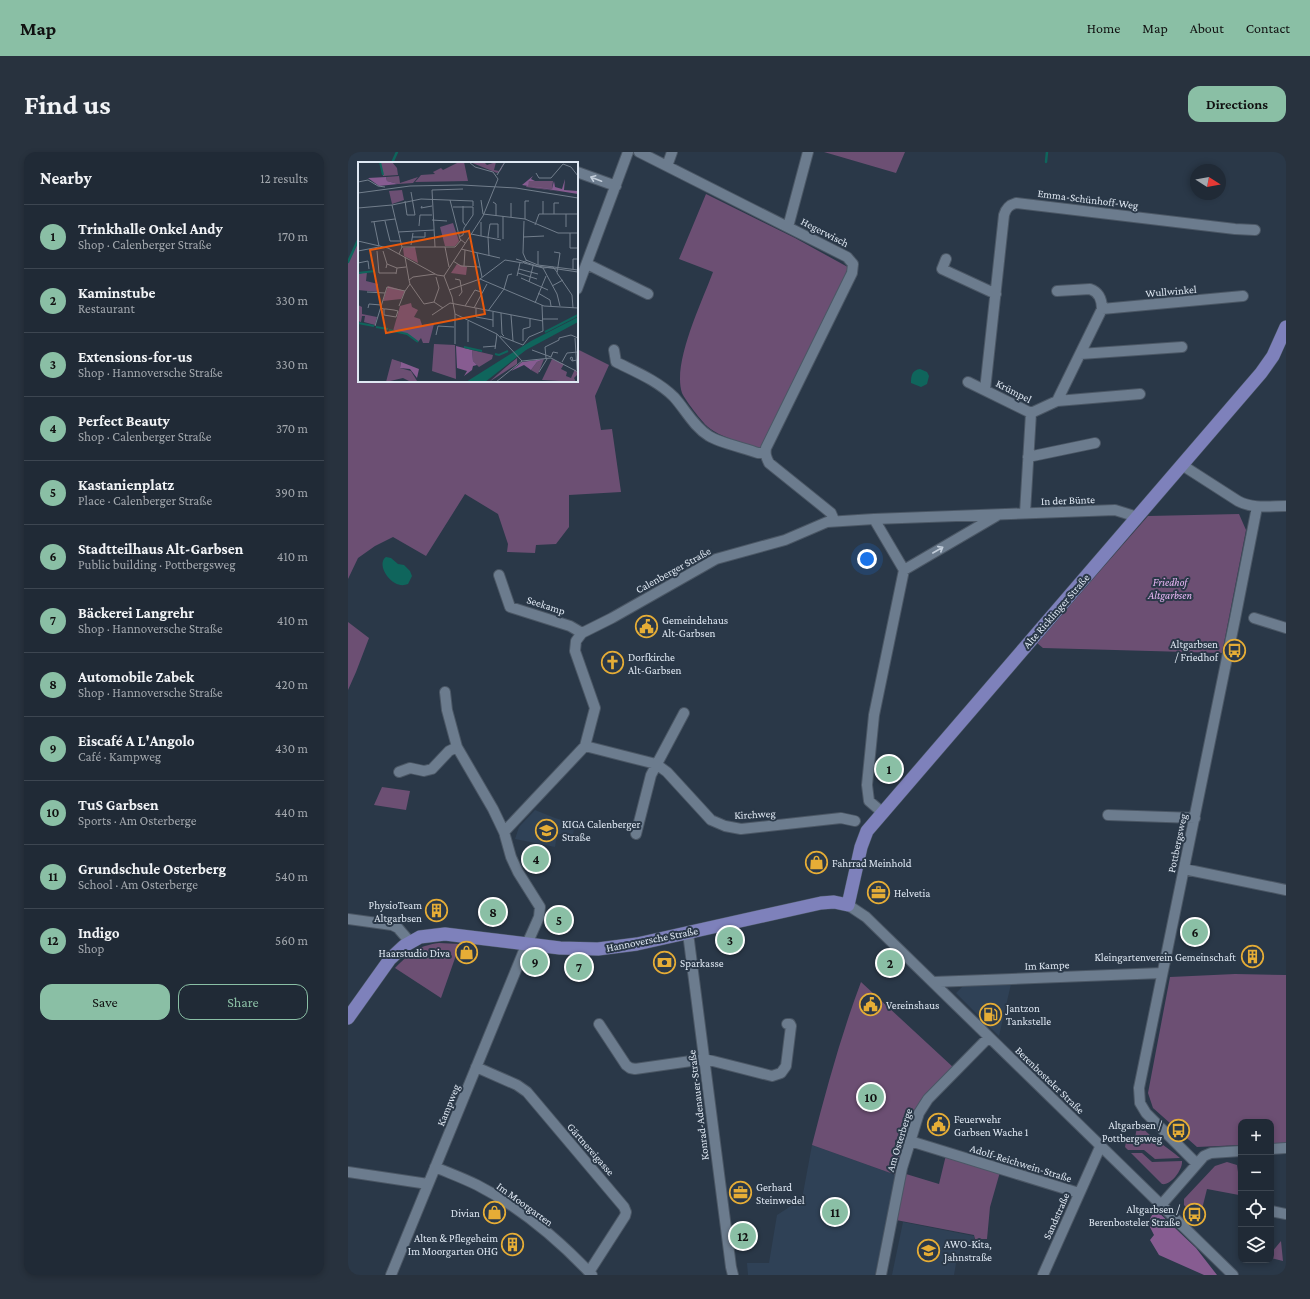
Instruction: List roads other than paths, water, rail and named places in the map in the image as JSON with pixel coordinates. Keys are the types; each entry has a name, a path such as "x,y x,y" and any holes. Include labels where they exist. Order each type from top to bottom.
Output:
{"main road":[{"name":"Alte Ricklinger Straße","path":"848,905 863,839 867,831 1261,374 1273,356 1286,327"},
{"name":"Hannoversche Straße","path":"348,1018 390,959 410,942 420,937 445,934 560,948 598,949 637,944 821,903 834,902 848,905"}],"street":[{"path":"578,286 628,152"},
{"name":"Hegerwisch","path":"639,152 847,257 853,264 853,270 766,448 765,453"},
{"path":"667,166 672,152"},
{"path":"788,227 808,152"},
{"path":"578,172 616,186"},
{"name":"Emma-Schünhoff-Weg","path":"985,390 1004,215 1008,207 1016,202 1234,229 1254,230"},
{"path":"946,259 942,269 996,294"},
{"path":"587,264 648,294"},
{"path":"1056,401 1102,309 1101,299 1094,290 1057,291"},
{"name":"Wullwinkel","path":"1102,309 1243,296"},
{"path":"1080,354 1182,346"},
{"path":"614,350 616,362 648,377 667,391 674,397 697,426 710,437 758,453 765,453 769,463 831,514 834,520"},
{"name":"Krümpel","path":"968,382 1031,413 1025,514"},
{"path":"1031,413 1056,401 1140,394"},
{"path":"1028,457 1095,443"},
{"path":"1182,465 1246,505 1257,507 1286,506"},
{"name":"Pottbergsweg","path":"1197,1164 1146,1113 1140,1103 1139,1088 1257,507"},
{"name":"In der Bünte","path":"874,519 1115,510 1131,515 1136,519"},
{"name":"In der Bünte","path":"904,570 999,515"},
{"path":"874,519 904,570 874,715 867,785 869,801 883,813"},
{"name":"Calenberger Straße","path":"582,633 612,618 716,559 785,540 822,523 834,520 874,519"},
{"name":"Seekamp","path":"499,575 510,607 570,626 582,633"},
{"path":"1254,618 1286,628"},
{"path":"504,832 585,746 595,708 575,651 576,641 582,633"},
{"path":"445,692 447,710 457,747 493,809 504,832 513,862 528,890 540,907 538,917 527,944"},
{"path":"636,834 651,775 684,713"},
{"name":"Kirchweg","path":"585,746 656,764 667,772 711,820 725,826 741,829 841,818 855,821"},
{"path":"399,772 410,768 424,771 432,768 449,751 457,747"},
{"path":"1108,815 1195,818"},
{"path":"1184,869 1286,890"},
{"name":"Berenbosteler Straße","path":"848,905 862,913 1234,1275"},
{"path":"348,919 392,925 398,928 410,942"},
{"name":"Konrad-Adenauer-Straße","path":"688,933 733,1275"},
{"name":"Kampweg","path":"391,1275 527,944"},
{"name":"Im Kampe","path":"933,982 1162,973"},
{"path":"599,1024 626,1065 630,1068 635,1069 705,1059 772,1076 781,1073 786,1066 791,1026 790,1024 787,1024"},
{"name":"Am Osterberge","path":"880,1275 902,1168 915,1122 924,1103 989,1037"},
{"name":"Gärtnereigasse","path":"476,1067 517,1085 527,1092 624,1206 626,1210 625,1216 590,1274"},
{"name":"Adolf-Reichwein-Straße","path":"910,1141 1079,1193"},
{"name":"Sandstraße","path":"1043,1275 1101,1145"},
{"path":"1274,1149 1286,1148"},
{"path":"1162,1204 1204,1156 1211,1153 1238,1151"},
{"name":"Im Moorgarten","path":"435,1168 476,1185 513,1207 547,1233 590,1274"},
{"path":"348,1172 428,1184"},
{"path":"1274,1212 1286,1214"}],"waterway":[{"path":"392,162 397,152"},
{"path":"1046,162 1047,152"},
{"path":"348,262 358,240"}],"place":[{"name":"Gemeindehaus Alt-Garbsen","path":"646,626"},
{"name":"Altgarbsen / Friedhof","path":"1234,650"},
{"name":"Dorfkirche Alt-Garbsen","path":"612,663"},
{"name":"Trinkhalle Onkel Andy","path":"889,769"},
{"name":"KIGA Calenberger Straße","path":"546,830"},
{"name":"Perfect Beauty","path":"536,859"},
{"name":"Fahrrad Meinhold","path":"816,863"},
{"name":"Helvetia","path":"879,893"},
{"name":"PhysioTeam Altgarbsen","path":"437,911"},
{"name":"Automobile Zabek","path":"493,912"},
{"name":"Kastanienplatz","path":"559,920"},
{"name":"Stadtteilhaus Alt-Garbsen","path":"1195,932"},
{"name":"Extensions-for-us","path":"730,940"},
{"name":"Haarstudio Diva","path":"466,953"},
{"name":"Kleingartenverein Gemeinschaft","path":"1252,957"},
{"name":"Eiscafé A L'Angolo","path":"535,962"},
{"name":"Sparkasse","path":"664,963"},
{"name":"Kaminstube","path":"890,963"},
{"name":"Bäckerei Langrehr","path":"579,967"},
{"name":"Vereinshaus","path":"870,1005"},
{"name":"Jantzon Tankstelle","path":"991,1014"},
{"name":"TuS Garbsen","path":"871,1097"},
{"name":"Feuerwehr Garbsen Wache 1","path":"938,1125"},
{"name":"Altgarbsen / Pottbergsweg","path":"1178,1131"},
{"name":"Gerhard Steinwedel","path":"741,1193"},
{"name":"Grundschule Osterberg","path":"835,1212"},
{"name":"Divian","path":"495,1213"},
{"name":"Altgarbsen / Berenbosteler Straße","path":"1195,1215"},
{"name":"Indigo","path":"743,1236"},
{"name":"Alten & Pflegeheim Im Moorgarten OHG","path":"513,1244"},
{"name":"AWO-Kita, Jahnstraße","path":"929,1250"}],"park label":[{"name":"Friedhof Altgarbsen","path":"1170,588"}]}
